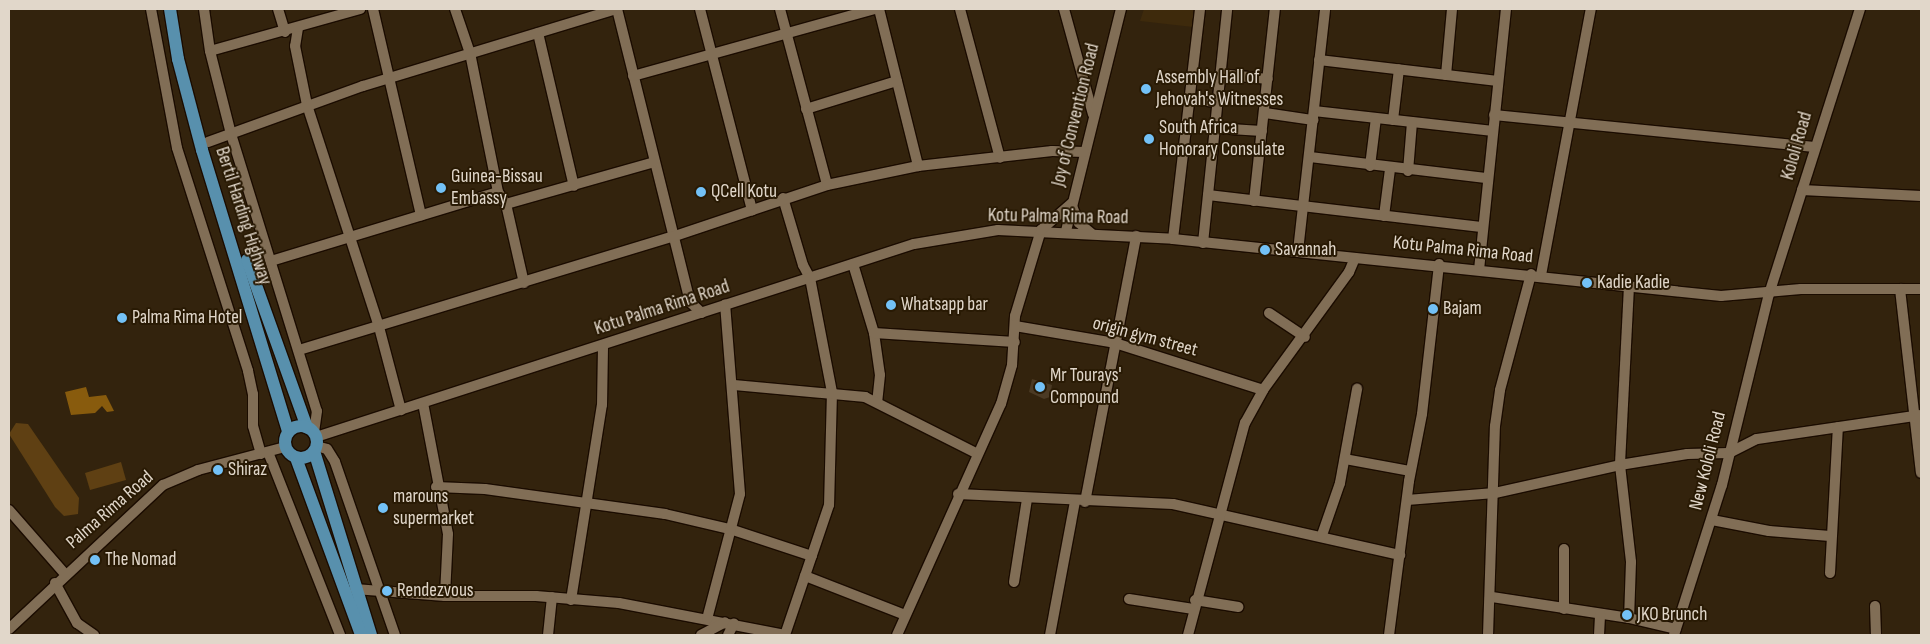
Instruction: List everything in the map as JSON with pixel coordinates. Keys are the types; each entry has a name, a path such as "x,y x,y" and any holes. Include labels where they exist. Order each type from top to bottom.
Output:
{"main road":[{"name":"Bertil Harding Highway","path":"170,9 194,122 288,432 285,447"},
{"name":"Bertil Harding Highway","path":"178,9 208,142 313,439 355,590 371,635"},
{"path":"288,432 298,427 313,439 308,457 296,458"},
{"path":"285,447 296,458 361,635"}],"street":[{"path":"151,9 177,148 248,372 253,394 253,426 340,635"},
{"path":"204,9 210,51 231,134 299,350 318,419 313,439 327,449 335,462 378,591 395,635"},
{"path":"278,9 285,32"},
{"path":"210,51 285,32 360,9"},
{"path":"373,9 391,79 421,216"},
{"path":"455,9 470,53 498,192 506,204 524,283"},
{"path":"208,142 307,105 617,9 672,237 690,302 702,313"},
{"path":"700,9 752,210"},
{"path":"780,9 827,185"},
{"path":"633,76 875,9"},
{"path":"879,9 918,166"},
{"path":"960,9 1000,158"},
{"path":"1064,9 1094,115"},
{"name":"Joy of Convention Road","path":"1066,231 1084,152 1121,9"},
{"path":"1173,239 1200,9"},
{"path":"1203,243 1227,9"},
{"path":"1254,200 1275,9"},
{"path":"1298,251 1310,157 1325,9"},
{"path":"1446,74 1452,9"},
{"path":"1479,270 1486,178 1506,9"},
{"path":"1488,635 1492,597 1500,390 1536,275 1591,9"},
{"name":"Kololi Road","path":"1769,294 1814,147 1860,9"},
{"path":"298,28 294,46 307,105 379,327 401,410"},
{"path":"538,33 574,186"},
{"path":"1319,60 1498,81"},
{"path":"1393,120 1399,69"},
{"path":"1220,74 1268,79"},
{"path":"806,109 897,81"},
{"path":"1188,99 1217,102"},
{"path":"1265,113 1376,118 1491,131"},
{"path":"1494,114 1814,147"},
{"path":"1370,166 1376,118"},
{"path":"1408,171 1412,122"},
{"path":"1214,128 1262,131"},
{"path":"299,350 672,237 783,198 827,185 918,166 1084,152"},
{"path":"1310,157 1390,169 1486,178"},
{"path":"506,204 654,162"},
{"path":"1384,216 1390,169"},
{"path":"1802,190 1921,196"},
{"path":"271,261 351,239 498,192"},
{"path":"1208,195 1481,227"},
{"path":"355,590 445,596 552,597 619,603 785,635 829,505 832,392 810,278 803,265 783,198"},
{"path":"897,635 976,453 1000,404 1015,342 1015,326 1041,230 1072,203 1076,218 1091,233"},
{"name":"Kotu Palma Rima Road","path":"313,439 853,264 939,239 998,230 1066,231 1173,239 1355,258 1439,264 1722,296 1769,294 1801,289 1921,289"},
{"path":"1050,635 1136,236"},
{"path":"1188,635 1194,604 1236,448 1263,390 1305,337 1355,258"},
{"path":"853,264 874,333 880,375 877,402"},
{"path":"1389,635 1410,471 1422,414 1439,264"},
{"path":"1629,286 1620,465 1631,562 1630,618"},
{"path":"1900,289 1917,416 1921,472"},
{"name":"New Kololi Road","path":"1675,632 1712,520 1769,294"},
{"path":"707,619 733,530 740,494 734,385 725,305"},
{"path":"1269,313 1305,337"},
{"name":"origin gym street","path":"1015,326 1114,343 1263,390"},
{"path":"874,333 1015,342"},
{"path":"571,600 602,405 603,346"},
{"path":"734,385 832,392 877,402 976,453"},
{"path":"1322,535 1345,459 1357,390"},
{"path":"423,403 436,487 448,534 445,596"},
{"path":"1407,500 1495,493 1620,465 1687,454 1729,453 1757,439 1917,416"},
{"path":"1830,573 1830,536 1838,427"},
{"name":"Palma Rima Road","path":"9,629 55,583 163,485 198,470 285,447"},
{"path":"1345,459 1410,471"},
{"path":"436,487 588,502 665,514 733,530 812,556"},
{"path":"958,494 1080,502 1173,504 1322,535 1400,555"},
{"path":"1014,582 1027,499"},
{"path":"9,510 65,574"},
{"path":"1712,520 1769,531 1830,536"},
{"path":"1564,549 1564,608"},
{"path":"805,576 905,615"},
{"path":"55,583 77,623 94,635"},
{"path":"548,635 552,597"},
{"path":"1492,597 1630,618 1675,632"},
{"path":"1129,599 1238,607"},
{"path":"1874,606 1876,635"},
{"path":"1598,635 1600,614"},
{"path":"701,635 730,623"},
{"path":"728,635 730,623"}],"shaded area":[{"path":"1144,9 1195,9 1193,27 1140,21"},
{"path":"86,387 89,397 106,395 114,411 107,412 102,406 95,413 71,415 65,392"},
{"path":"16,423 28,424 79,498 78,514 64,516 55,507 9,434"},
{"path":"121,462 126,480 90,490 85,473"}],"building":[{"name":"Mr Tourays' Compound","path":"1032,379 1052,385 1050,397 1044,399 1029,392"}],"place":[{"name":"Assembly Hall of Jehovah's Witnesses","path":"1146,89"},
{"name":"South Africa Honorary Consulate","path":"1149,139"},
{"name":"Guinea-Bissau Embassy","path":"441,188"},
{"name":"QCell Kotu","path":"701,192"},
{"name":"Savannah","path":"1265,250"},
{"name":"Kadie Kadie","path":"1587,283"},
{"name":"Whatsapp bar","path":"891,305"},
{"name":"Bajam","path":"1433,309"},
{"name":"Palma Rima Hotel","path":"122,318"},
{"name":"Mr Tourays' Compound","path":"1040,387"},
{"name":"Shiraz","path":"218,470"},
{"name":"marouns supermarket","path":"383,508"},
{"name":"The Nomad","path":"95,560"},
{"name":"Rendezvous","path":"387,591"},
{"name":"JKO Brunch","path":"1627,615"}]}
